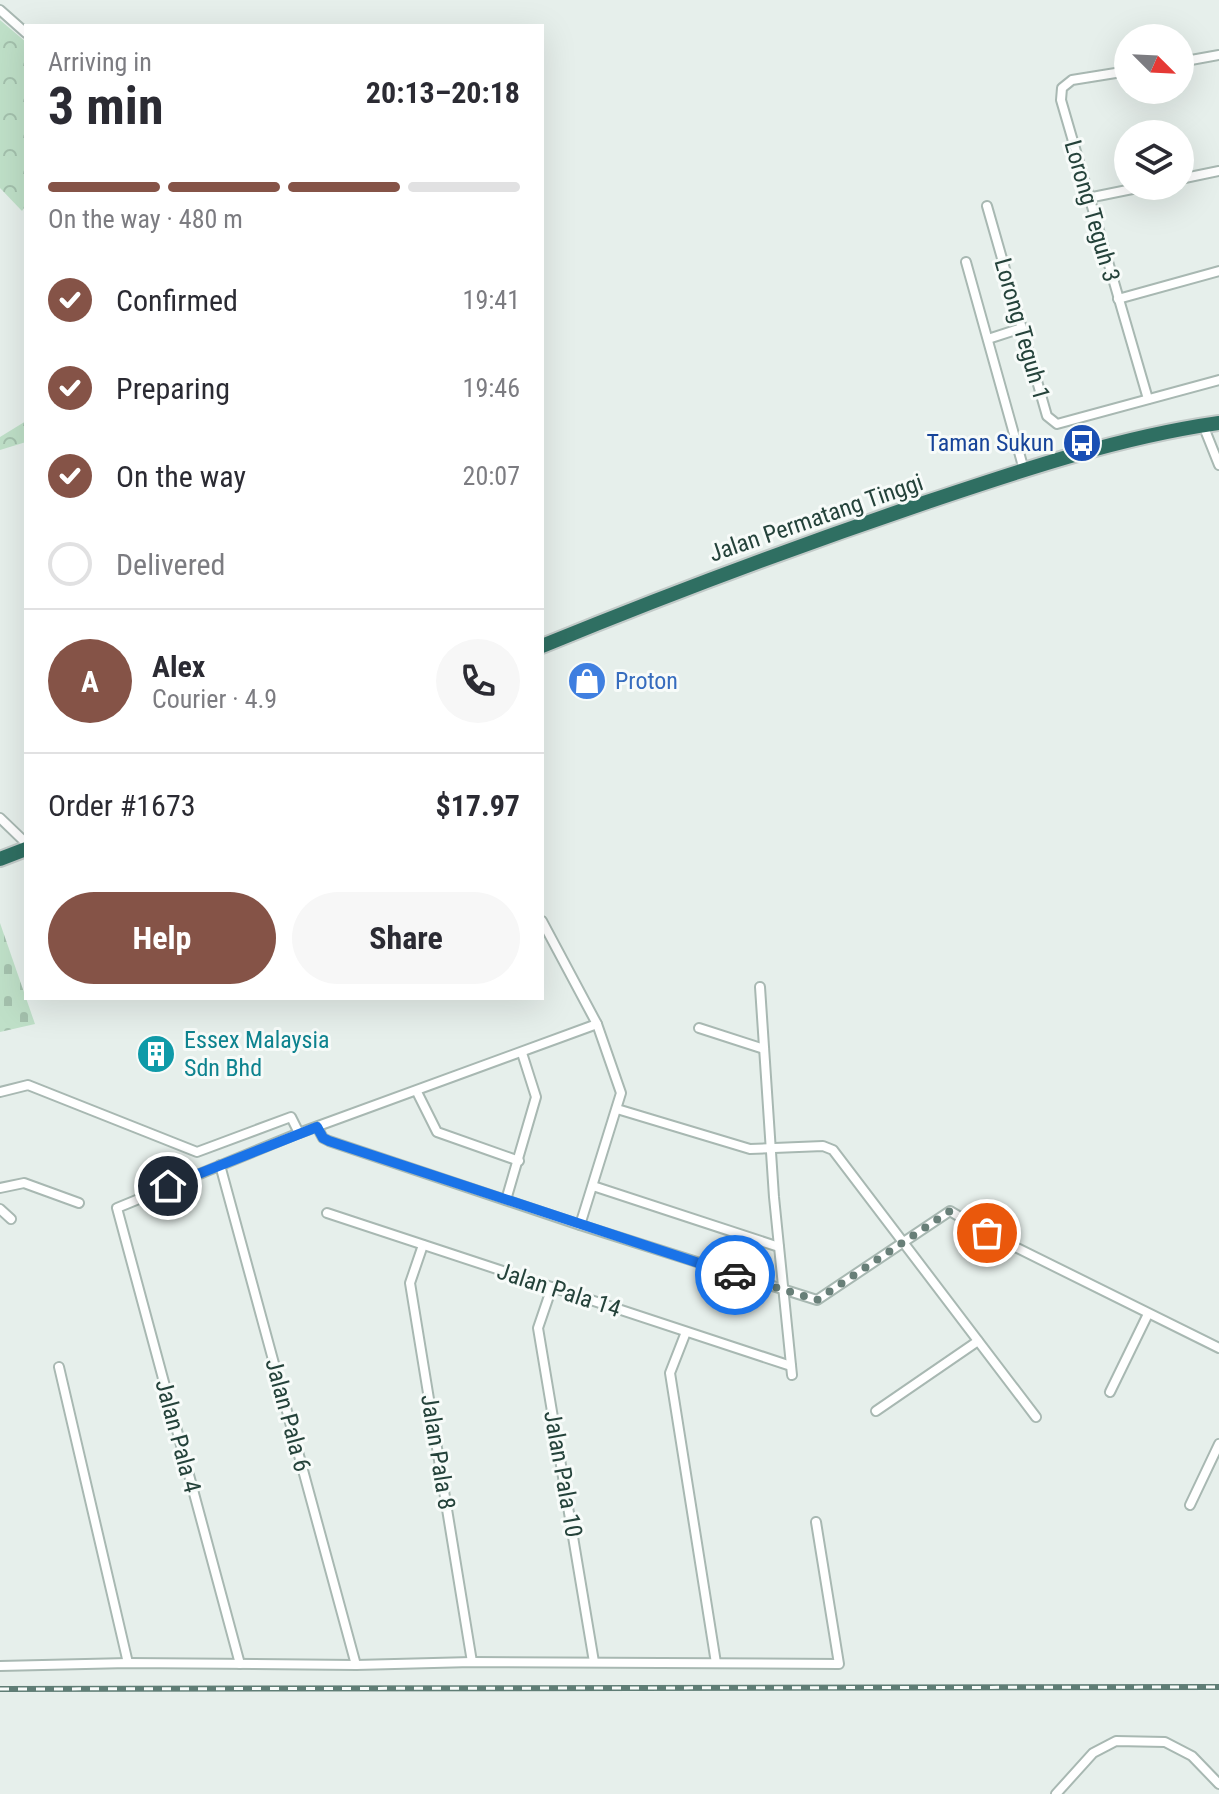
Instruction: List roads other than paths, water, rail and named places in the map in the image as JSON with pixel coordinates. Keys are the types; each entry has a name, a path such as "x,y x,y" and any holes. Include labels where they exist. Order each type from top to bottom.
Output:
{"highway":[{"name":"Jalan Permatang Tinggi","path":"544,645 727,572 1024,470 1219,421"},
{"path":"0,859 24,847"}],"street":[{"path":"0,10 24,31"},
{"path":"1194,59 1219,55"},
{"name":"Lorong Teguh 3","path":"1114,73 1072,80 1062,88 1061,100 1148,399"},
{"path":"1194,176 1219,171"},
{"path":"1088,198 1114,193"},
{"name":"Lorong Teguh 1","path":"987,206 1051,422 1057,424 1219,380"},
{"path":"966,262 1024,470"},
{"path":"1118,299 1219,271"},
{"path":"988,339 1022,328"},
{"path":"1203,425 1219,465"},
{"path":"0,818 24,844"},
{"path":"544,925 597,1024 621,1093 580,1225"},
{"path":"760,987 783,1290"},
{"path":"220,1165 597,1024"},
{"path":"699,1028 764,1049"},
{"path":"506,1200 536,1097 522,1053"},
{"path":"0,1092 28,1085 197,1152 291,1117 299,1133"},
{"path":"417,1092 437,1132 519,1161"},
{"path":"617,1109 750,1149 823,1146 833,1150 1036,1417"},
{"path":"317,1127 323,1138 329,1141 817,1300 950,1211 1219,1348"},
{"name":"Jalan Pala 4","path":"220,1165 117,1208 240,1664"},
{"name":"Jalan Pala 6","path":"220,1165 356,1665"},
{"path":"0,1188 24,1183 79,1203"},
{"path":"593,1186 779,1247"},
{"path":"0,1209 11,1219"},
{"name":"Jalan Pala 14","path":"327,1213 686,1332 792,1371 783,1290"},
{"name":"Jalan Pala 8","path":"423,1245 410,1283 472,1662"},
{"name":"Jalan Pala 10","path":"552,1287 538,1328 594,1662"},
{"path":"1110,1392 1148,1314"},
{"path":"686,1332 670,1373 716,1663"},
{"path":"876,1411 978,1341"},
{"path":"59,1367 128,1663"},
{"path":"1190,1505 1219,1444"},
{"path":"0,1666 472,1662 839,1664 816,1522"},
{"path":"1056,1794 1093,1753 1116,1741 1165,1742 1192,1756 1219,1784"}],"railway":[{"path":"0,1689 1219,1687"}],"place":[{"name":"Taman Sukun","path":"1082,443"},
{"name":"Proton","path":"587,681"},
{"name":"Essex Malaysia Sdn Bhd","path":"156,1054"}]}
